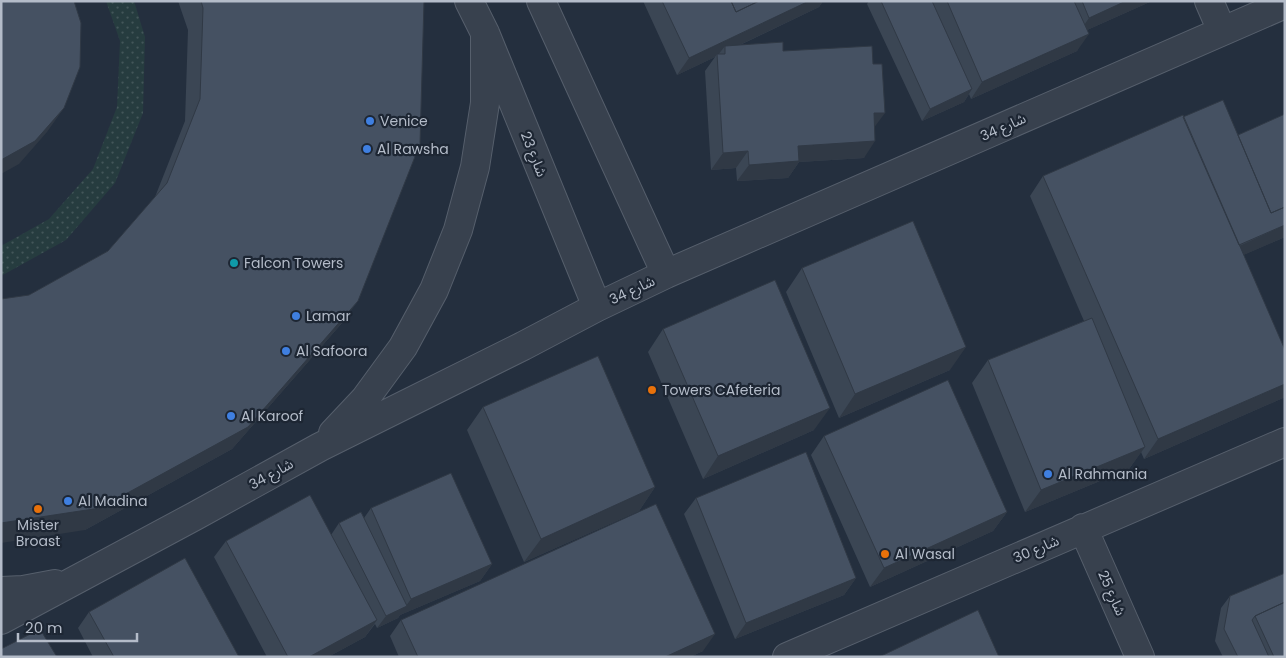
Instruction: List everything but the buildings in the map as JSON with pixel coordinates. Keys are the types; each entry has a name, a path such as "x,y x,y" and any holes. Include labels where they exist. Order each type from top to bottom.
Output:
{"street":[{"name":"شارع 23","path":"469,1 485,33 597,307"},
{"path":"541,1 666,274"},
{"path":"1209,1 1222,31"},
{"name":"شارع 34","path":"1,620 320,447 597,307 666,274 1285,4"},
{"path":"320,447 364,399 402,347 434,290 458,230 475,167 485,103 485,33"},
{"name":"شارع 30","path":"787,657 1285,442"},
{"name":"شارع 25","path":"1083,528 1140,657"},
{"path":"1,591 23,590 76,580"}],"green space":[{"path":"106,1 134,1 145,37 143,113 115,183 66,240 1,276 1,246 49,219 93,169 117,107 120,41"}],"place":[{"name":"Venice","path":"370,121"},
{"name":"Al Rawsha","path":"367,149"},
{"name":"Falcon Towers","path":"234,263"},
{"name":"Lamar","path":"296,316"},
{"name":"Al Safoora","path":"286,351"},
{"name":"Towers CAfeteria","path":"652,390"},
{"name":"Al Karoof","path":"231,416"},
{"name":"Al Rahmania","path":"1048,474"},
{"name":"Al Madina","path":"68,501"},
{"name":"Mister Broast","path":"38,509"},
{"name":"Al Wasal","path":"885,554"}]}
